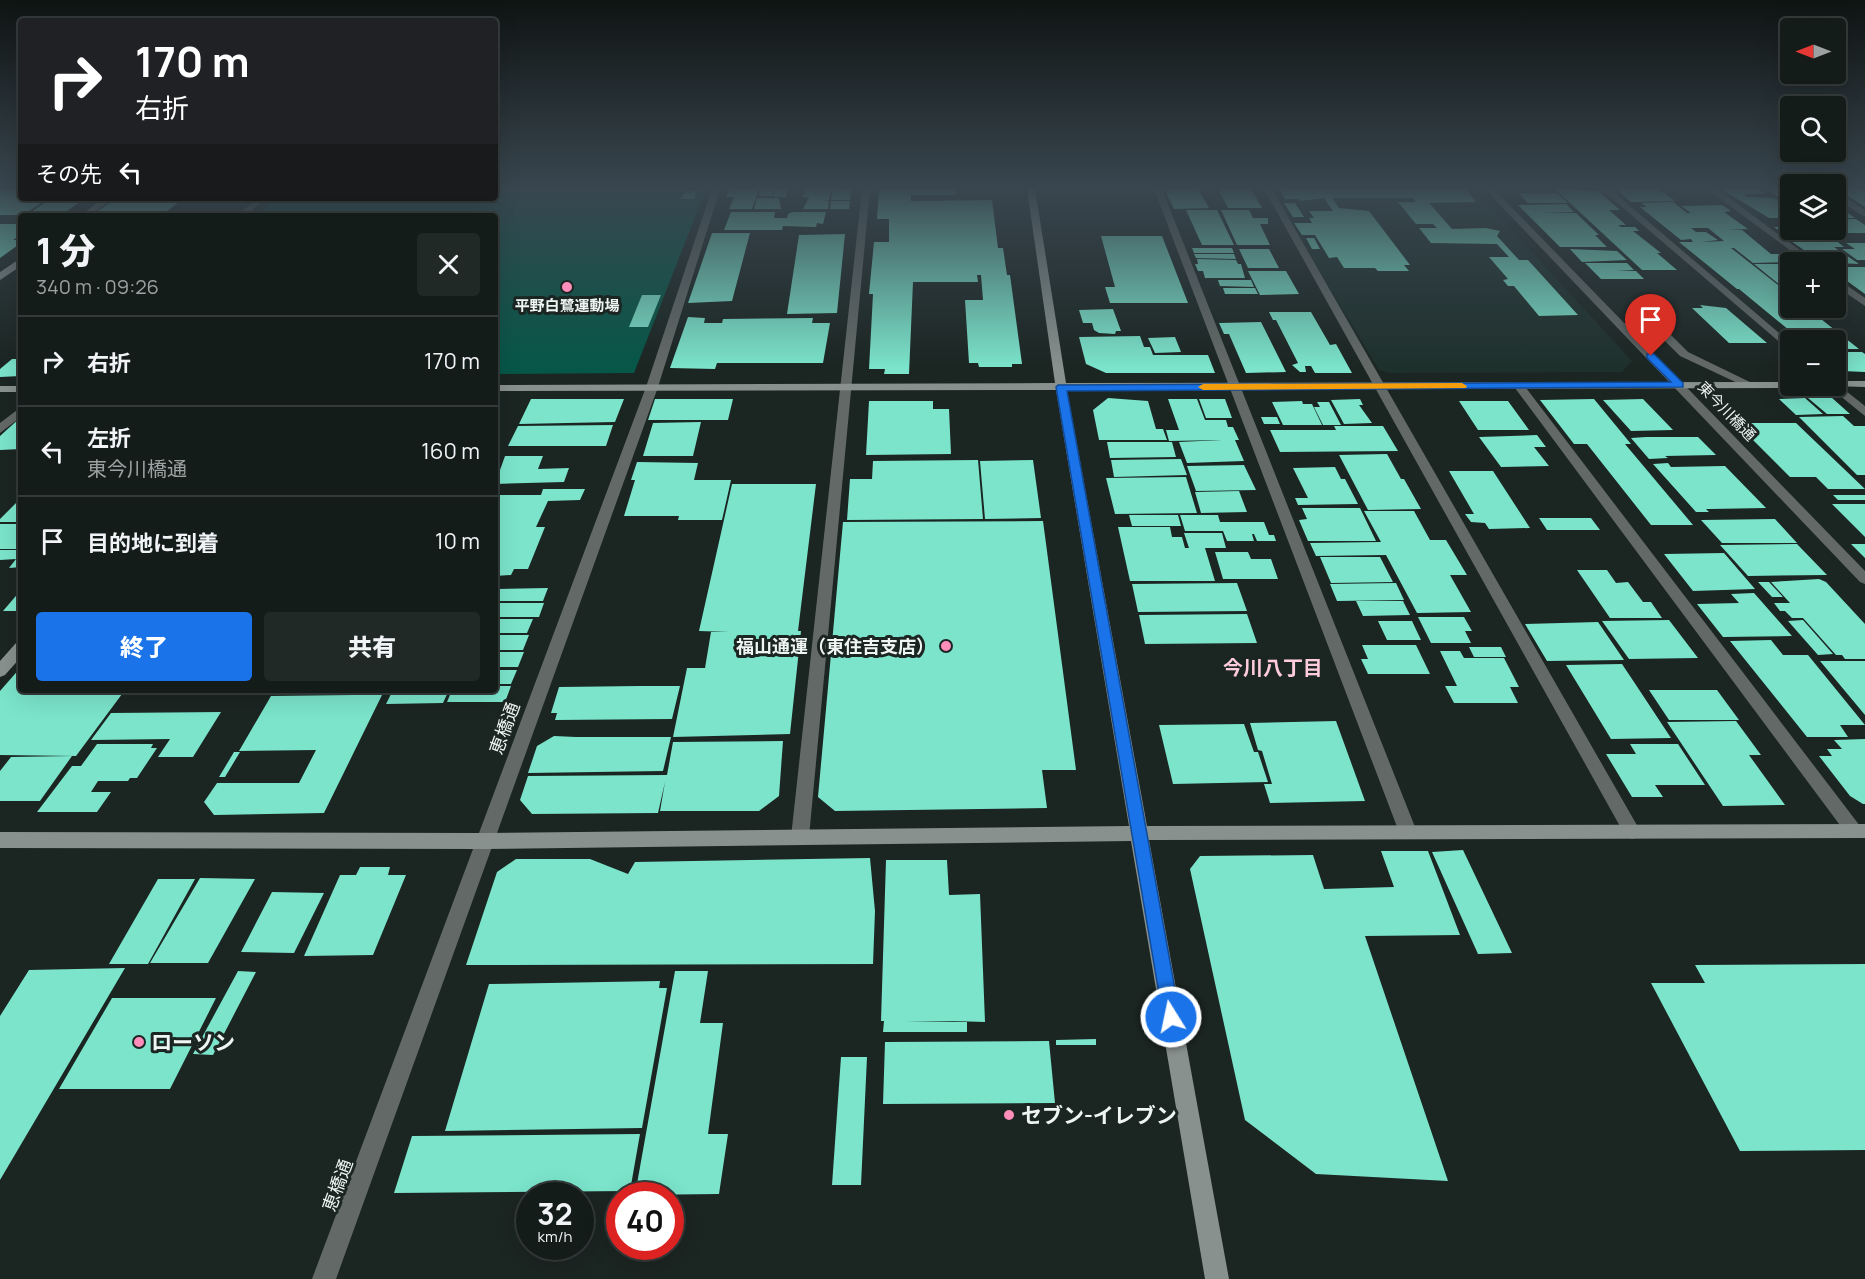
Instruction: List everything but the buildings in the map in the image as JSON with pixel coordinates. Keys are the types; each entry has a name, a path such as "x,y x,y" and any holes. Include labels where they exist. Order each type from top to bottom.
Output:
{"street":[{"name":"恵橋通","path":"324,1279 483,841 652,387 697,249"},
{"path":"800,837 859,249"},
{"path":"1040,249 1061,387 1217,1279"},
{"path":"1181,249 1408,832"},
{"path":"1302,249 1632,832"},
{"name":"東今川橋通","path":"1547,249 1865,579"},
{"path":"1674,249 1780,340"},
{"path":"0,276 18,263"},
{"path":"1846,289 1865,303"},
{"path":"1622,326 1656,326 1684,354 1750,385"},
{"path":"1846,385 1865,384"},
{"path":"498,388 1780,385"},
{"path":"1519,386 1860,831"},
{"path":"0,389 18,389"},
{"path":"1846,395 1865,412"},
{"path":"0,429 18,414"},
{"path":"0,671 18,650"},
{"path":"0,840 483,841 1139,833 1860,831"}],"shaded area":[{"path":"1306,249 1529,249 1632,361 1622,372 1389,373 1379,370"}],"green space":[{"path":"498,249 683,249 634,373 498,374"}],"slow traffic":[{"path":"1203,387 1462,386"}],"place":[{"name":"平野白鷺運動場","path":"567,287"},
{"name":"福山通運（東住吉支店）","path":"946,646"},
{"name":"ローソン","path":"139,1042"},
{"name":"セブン-イレブン","path":"1009,1115"}],"district":[{"name":"今川八丁目","path":"1273,667"}],"route":[{"path":"1171,1017 1061,387 1680,385 1651,356"}]}
